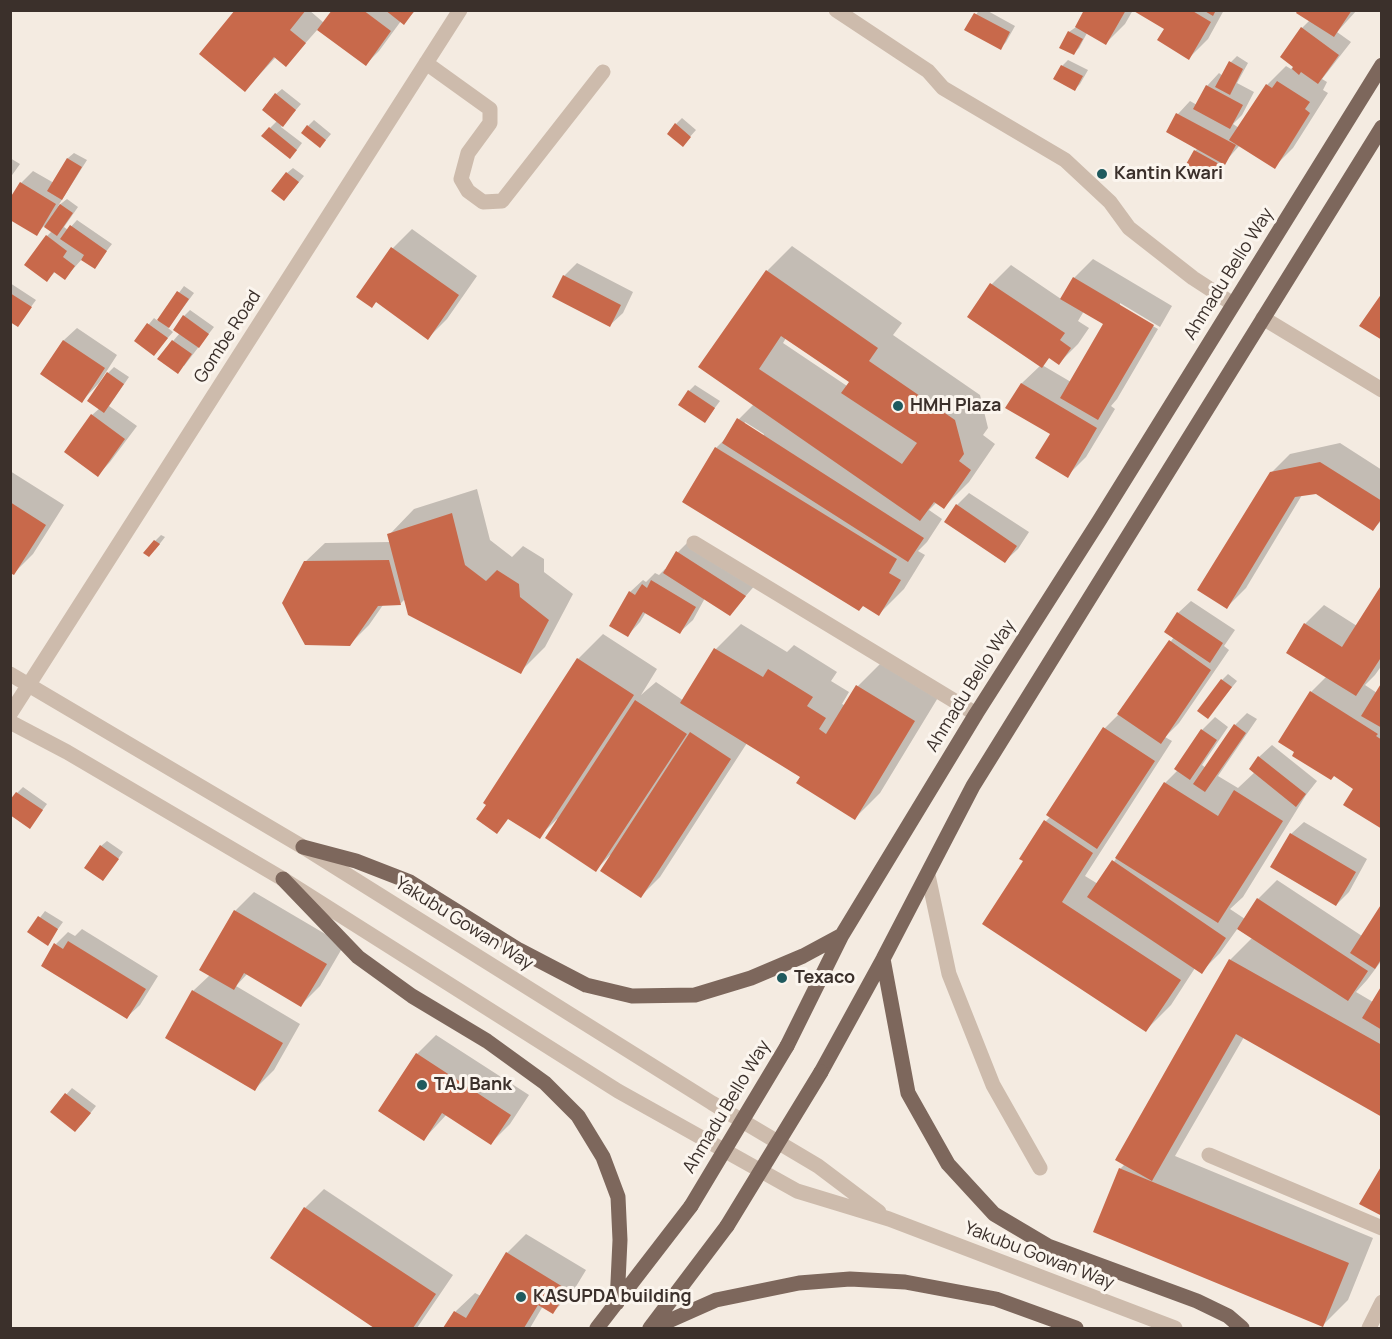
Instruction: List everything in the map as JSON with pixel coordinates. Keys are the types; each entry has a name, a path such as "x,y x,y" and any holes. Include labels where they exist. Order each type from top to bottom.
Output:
{"main road":[{"name":"Ahmadu Bello Way","path":"597,1329 691,1206 787,1046 842,936 976,714 1099,521 1382,65"},
{"path":"651,1329 727,1226 821,1072 928,875 973,786 1382,127"},
{"path":"303,847 356,861 410,882 519,950 586,985 632,996 695,995 751,978 803,956 842,936"},
{"path":"283,879 358,957 412,996 488,1041 545,1083 578,1116 603,1157 618,1197 620,1240 617,1304"},
{"path":"883,959 908,1093 948,1164 994,1215 1048,1246 1197,1301 1228,1316 1242,1329"},
{"path":"651,1329 716,1300 799,1283 850,1279 904,1282 996,1299 1076,1329"}],"street":[{"name":"Gombe Road","path":"10,714 460,10"},
{"path":"836,10 928,71 943,88 1065,160 1110,202 1129,228 1193,278 1233,304"},
{"path":"426,63 490,109 490,123 468,153 461,179 468,191 483,202 502,201 603,72"},
{"path":"1263,318 1382,390"},
{"path":"694,543 976,714"},
{"name":"Yakubu Gowan Way","path":"10,674 303,847 702,1097 818,1166 889,1219"},
{"name":"Yakubu Gowan Way","path":"10,722 67,752 283,879 608,1084 797,1191 889,1219 1175,1329"},
{"path":"928,875 949,974 993,1085 1040,1168"},
{"path":"1209,1155 1382,1228"},
{"path":"1370,1329 1382,1302"}],"building":[{"path":"235,10 306,10 290,30 306,43 286,67 274,57 245,92 199,54"},
{"path":"332,10 363,10 391,31 366,66 317,30"},
{"path":"385,10 415,10 404,25"},
{"path":"1084,10 1126,10 1106,45 1075,27"},
{"path":"1132,10 1191,10 1211,22 1189,60 1157,40 1164,29"},
{"path":"1203,10 1216,10 1213,16"},
{"path":"1298,10 1352,10 1334,37 1296,13"},
{"path":"974,13 1010,32 1001,50 964,30"},
{"path":"1301,27 1339,55 1318,84 1301,72 1299,75 1280,57"},
{"path":"1068,31 1083,39 1074,55 1059,48"},
{"path":"1229,61 1243,69 1230,95 1215,87"},
{"path":"1061,65 1083,76 1075,91 1053,79"},
{"path":"1277,81 1310,102 1305,109 1310,113 1275,169 1229,140 1266,84 1272,88"},
{"path":"1206,85 1243,105 1230,129 1193,109"},
{"path":"275,93 296,110 283,127 262,110"},
{"path":"1176,113 1236,145 1225,165 1166,132"},
{"path":"675,123 691,137 683,147 667,134"},
{"path":"307,125 326,140 320,148 301,133"},
{"path":"269,127 297,150 290,159 261,136"},
{"path":"1194,150 1221,165 1213,181 1185,166"},
{"path":"67,158 82,167 62,200 47,191"},
{"path":"286,172 299,182 284,201 271,191"},
{"path":"20,182 56,204 37,236 10,220 10,198"},
{"path":"60,204 73,213 57,236 44,227"},
{"path":"70,225 107,251 95,269 81,260 84,255 60,239"},
{"path":"46,235 67,251 63,257 75,266 65,280 54,272 47,282 24,265"},
{"path":"391,247 459,295 428,340 376,302 372,308 356,297"},
{"name":"HMH Plaza","path":"766,270 878,348 869,361 955,420 964,454 959,461 971,470 944,509 934,502 920,521 698,367","holes":["781,336 849,382 841,393 917,443 902,464 759,369"]},
{"path":"563,275 621,305 610,327 552,297"},
{"path":"1073,277 1154,325 1098,420 1060,398 1103,324 1060,299"},
{"path":"990,283 1065,333 1060,340 1071,348 1059,365 1049,358 1042,368 967,317"},
{"path":"177,291 189,299 169,328 157,320"},
{"path":"10,293 32,307 18,327 10,322"},
{"path":"1382,293 1382,340 1359,326"},
{"path":"183,315 209,334 199,348 173,330"},
{"path":"147,323 168,338 154,356 134,341"},
{"path":"63,340 105,368 82,403 40,374"},
{"path":"172,340 192,354 178,374 157,359"},
{"path":"107,372 124,384 104,413 87,401"},
{"path":"1021,383 1097,428 1068,478 1035,458 1050,434 1005,408"},
{"path":"688,390 715,408 705,423 678,405"},
{"path":"91,414 125,439 98,477 64,452"},
{"path":"737,418 924,538 908,562 722,443"},
{"path":"715,447 897,559 889,573 901,580 879,616 863,606 859,611 682,502"},
{"path":"1320,462 1382,501 1382,518 1373,531 1316,494 1295,497 1227,609 1197,590 1270,472"},
{"path":"10,502 46,525 14,575 10,573"},
{"path":"956,504 1017,546 1005,563 944,522"},
{"path":"452,513 465,565 486,581 497,570 519,584 520,597 549,620 521,674 408,615 387,534"},
{"path":"154,540 160,544 149,557 143,553"},
{"path":"676,551 746,596 730,616 663,573"},
{"path":"389,560 401,605 378,606 350,646 305,645 282,603 304,561"},
{"path":"651,580 696,607 680,634 643,612 628,637 609,626 629,591 635,595 642,584 647,588"},
{"path":"1382,584 1382,656 1356,696 1286,653 1304,623 1342,647"},
{"path":"1177,612 1223,643 1210,663 1164,632"},
{"path":"1169,640 1211,670 1161,744 1117,714"},
{"path":"714,648 763,677 768,669 813,697 807,706 826,718 819,729 826,734 856,685 915,721 855,820 796,783 800,777 680,703"},
{"path":"577,658 634,695 540,839 508,819 497,834 476,819 486,805 483,803"},
{"path":"1221,679 1232,687 1208,719 1197,711"},
{"path":"1382,682 1382,728 1361,716"},
{"path":"1310,691 1378,734 1376,736 1382,740 1382,829 1343,805 1353,789 1334,776 1331,780 1292,756 1294,752 1278,742"},
{"path":"635,700 687,734 596,872 545,838"},
{"path":"1234,724 1246,733 1205,792 1193,784"},
{"path":"1103,727 1155,761 1097,849 1046,815"},
{"path":"1201,729 1217,740 1190,780 1174,769"},
{"path":"690,732 731,759 641,898 600,871"},
{"path":"1258,756 1306,794 1296,807 1249,769"},
{"path":"1164,782 1218,816 1234,790 1283,821 1218,923 1115,858"},
{"path":"16,792 43,810 30,829 10,815 10,800"},
{"path":"1044,820 1093,853 1062,902 1181,980 1146,1032 982,924 1023,861 1019,859"},
{"path":"1290,833 1356,872 1336,906 1270,867"},
{"path":"100,845 119,859 103,881 84,868"},
{"path":"1112,860 1226,938 1202,974 1087,897"},
{"path":"1257,898 1368,971 1348,1001 1237,929"},
{"path":"1382,903 1382,958 1375,969 1350,953"},
{"path":"234,910 327,964 301,1007 244,973 234,990 199,970"},
{"path":"38,916 58,929 48,946 27,932"},
{"path":"68,941 146,989 127,1019 41,966 54,943 63,949"},
{"path":"1229,959 1382,1045 1382,1117 1236,1034 1152,1181 1115,1160"},
{"path":"1382,985 1382,1030 1362,1018"},
{"path":"192,990 283,1043 255,1091 165,1038"},
{"path":"416,1053 511,1115 491,1145 442,1113 424,1141 378,1111"},
{"path":"65,1093 91,1113 75,1132 50,1112"},
{"path":"1382,1165 1382,1216 1359,1204"},
{"path":"1119,1168 1349,1263 1323,1327 1093,1232"},
{"path":"304,1207 436,1294 413,1328 374,1328 270,1258"},
{"name":"KASUPDA building","path":"506,1252 568,1290 553,1314 538,1305 524,1328 443,1328 454,1311 466,1318"}],"place":[{"name":"Kantin Kwari","path":"1102,174"},
{"name":"HMH Plaza","path":"898,406"},
{"name":"Texaco","path":"782,978"},
{"name":"TAJ Bank","path":"422,1085"},
{"name":"KASUPDA building","path":"521,1297"}]}
